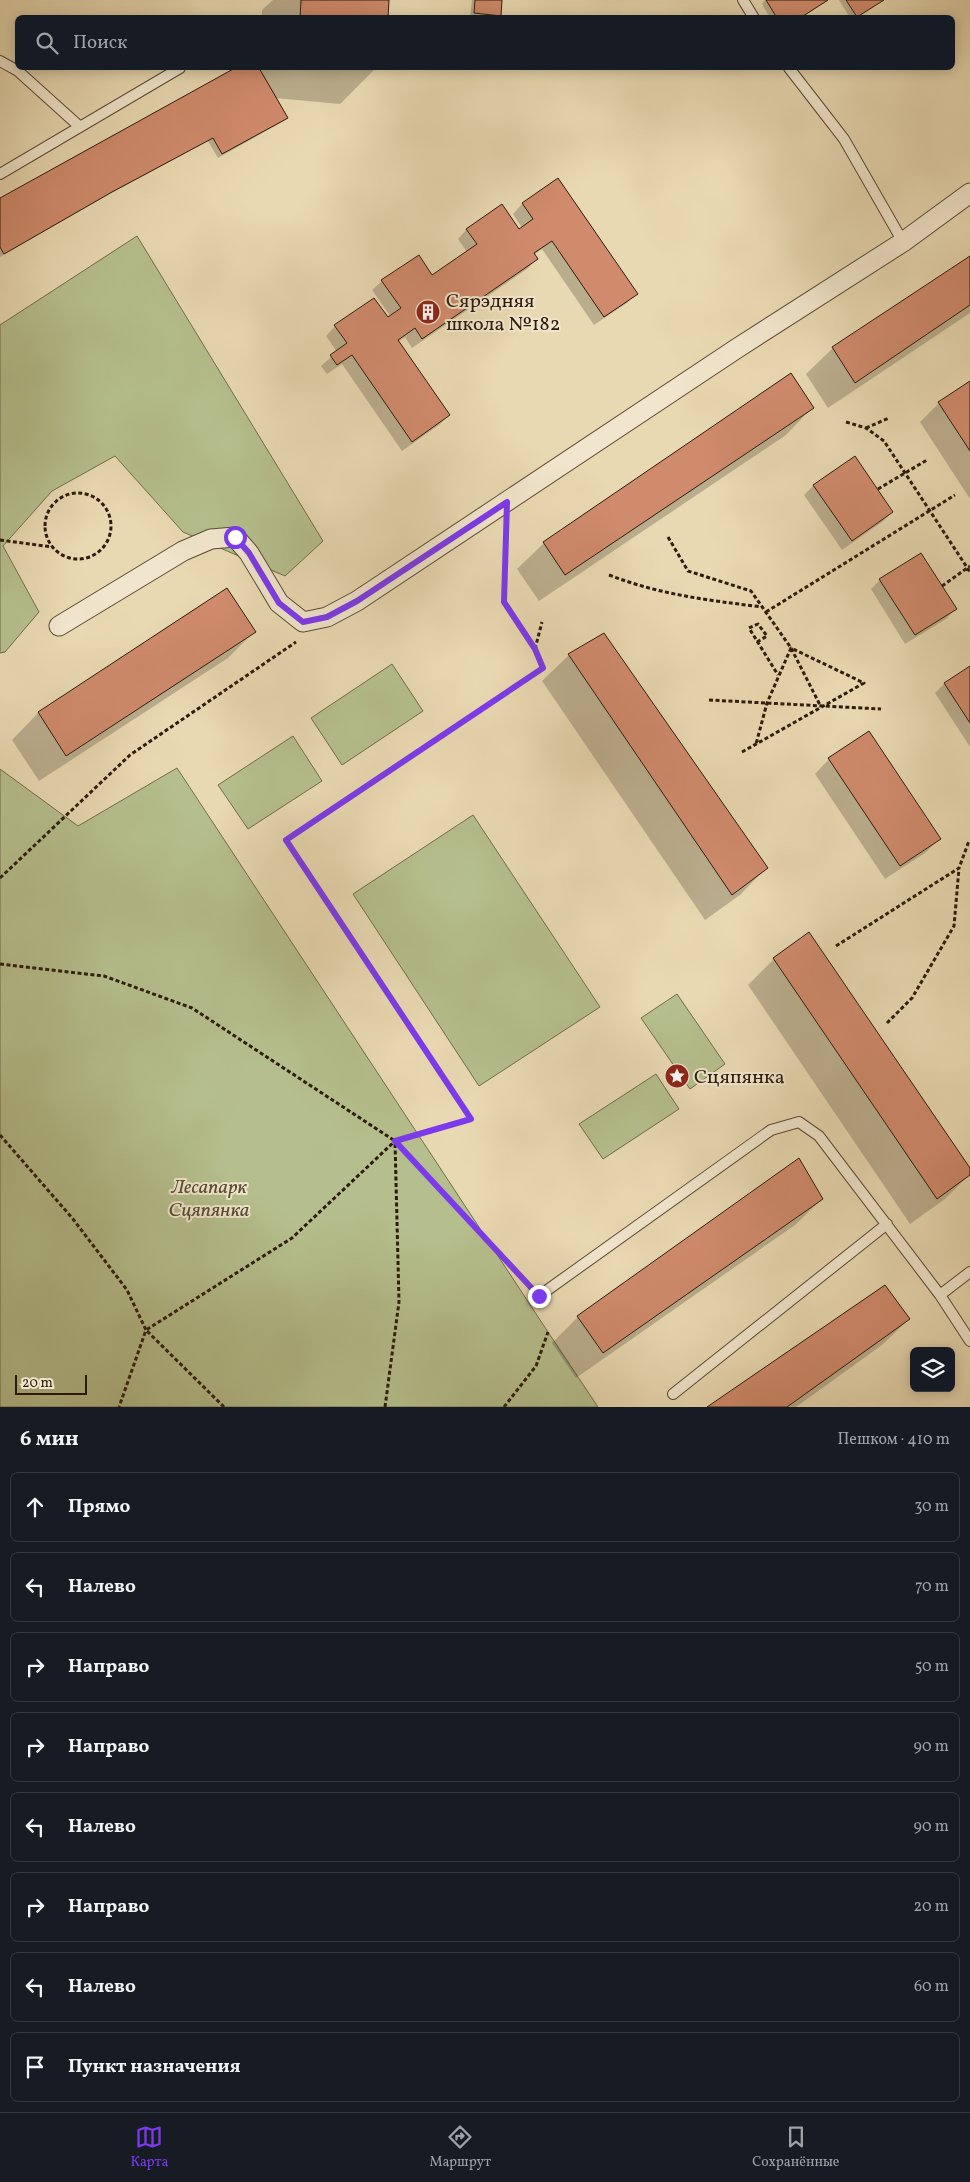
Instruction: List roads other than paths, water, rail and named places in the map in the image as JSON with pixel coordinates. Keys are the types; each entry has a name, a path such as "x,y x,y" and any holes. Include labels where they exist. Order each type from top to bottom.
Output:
{"street":[{"path":"59,626 183,551 211,539 235,537 249,553 279,603 303,622 327,617 357,601 743,344 903,242 970,193"}],"lane":[{"path":"743,0 752,15"},
{"path":"0,61 15,69"},
{"path":"16,70 79,126"},
{"path":"0,174 177,70"},
{"path":"791,70 844,139 903,242"},
{"path":"539,1296 771,1130 799,1122 819,1136 940,1295 970,1341"},
{"path":"673,1394 887,1224"},
{"path":"940,1295 970,1272"}],"place":[{"name":"Сярэдняя школа №182","path":"428,312"},
{"name":"Сцяпянка","path":"677,1076"}],"park label":[{"name":"Лесапарк Сцяпянка","path":"209,1198"}]}
